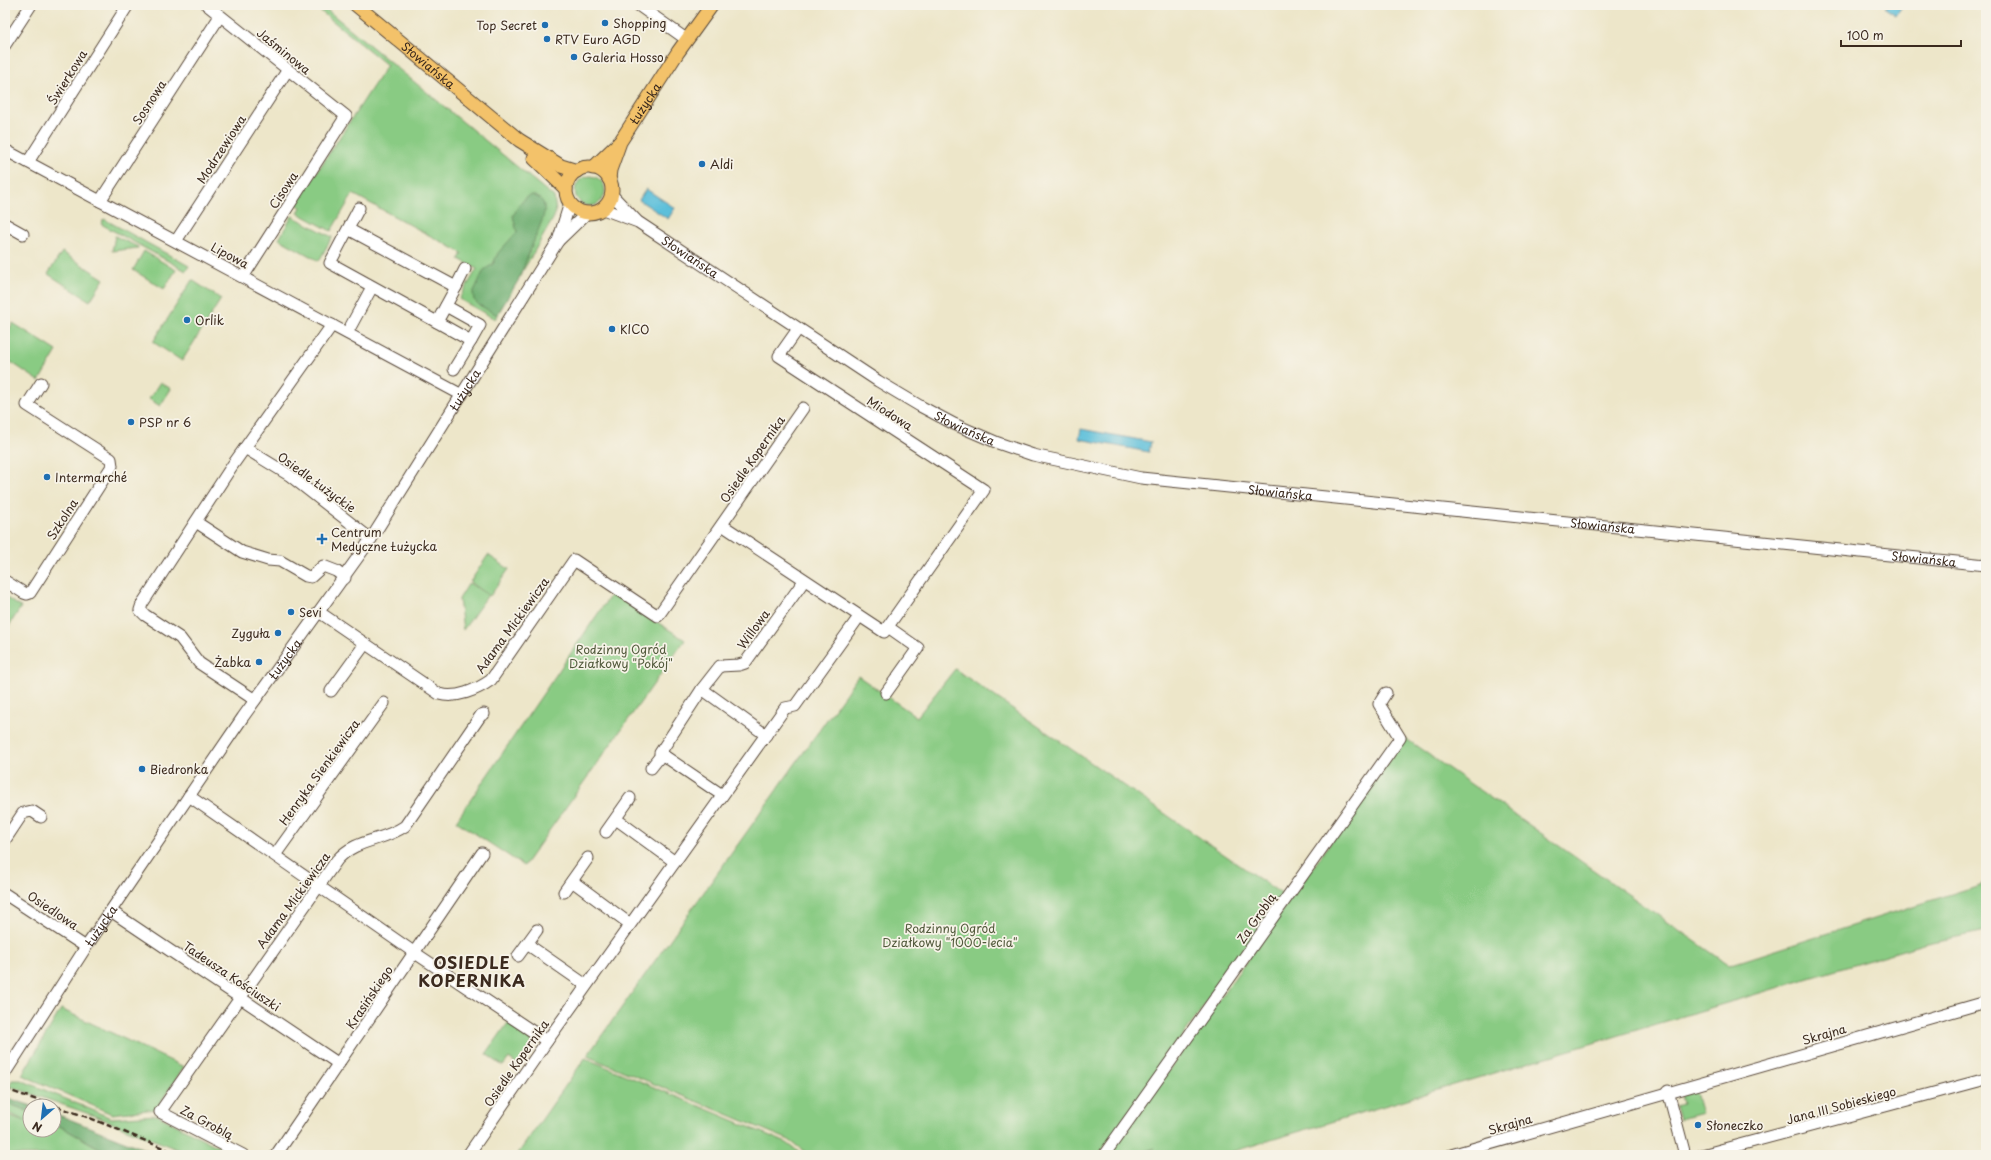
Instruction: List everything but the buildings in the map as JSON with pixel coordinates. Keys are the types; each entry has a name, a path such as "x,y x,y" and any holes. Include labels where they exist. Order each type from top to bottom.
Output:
{"main road":[{"name":"Słowiańska","path":"356,5 519,140 561,166 577,171"},
{"name":"Łużycka","path":"609,179 610,170 620,142 686,39 712,5"},
{"name":"Słowiańska","path":"519,140 526,150 556,177 566,189"},
{"name":"Łużycka","path":"593,168 620,142"},
{"path":"593,168 603,172 609,179 612,196 603,209 598,212 580,212 570,203 566,189 570,179 577,171 593,168"}],"street":[{"path":"5,45 31,5"},
{"name":"Świerkowa","path":"28,162 128,5"},
{"name":"Jaśminowa","path":"207,5 287,71 346,116"},
{"path":"638,5 686,39"},
{"name":"Sosnowa","path":"100,201 220,16"},
{"name":"Modrzewiowa","path":"176,242 287,71"},
{"name":"Cisowa","path":"243,277 346,116"},
{"name":"Lipowa","path":"5,150 462,395"},
{"name":"Słowiańska","path":"612,196 638,222 900,395 964,429 1033,455 1112,473 1218,486 1986,565"},
{"name":"Łużycka","path":"558,241 570,203"},
{"path":"359,208 330,263 472,341"},
{"name":"Słowiańska","path":"603,209 638,222"},
{"name":"Łużycka","path":"5,1073 86,947 189,796 255,700 372,539 558,241 586,213"},
{"path":"5,224 23,234"},
{"path":"348,229 456,287"},
{"path":"437,322 465,269"},
{"path":"347,333 372,287"},
{"path":"446,306 480,324 472,341 454,369"},
{"path":"255,700 199,663 180,638 145,615 140,610 142,604 245,448 332,325"},
{"name":"Miodowa","path":"798,329 779,356 984,490 888,627"},
{"name":"Szkolna","path":"5,581 24,593 30,593 112,466 111,459 27,405 40,383"},
{"name":"Osiedle Kopernika","path":"574,560 658,616 803,408"},
{"name":"Osiedle Łużyckie","path":"245,448 289,475 372,539"},
{"path":"196,522 242,552 268,560 280,561 306,576 311,577 323,566 336,571 345,578"},
{"path":"722,525 884,632 888,627 918,648 886,693"},
{"name":"Adama Mickiewicza","path":"320,612 439,694 446,696 454,695 482,686 491,680 574,560"},
{"name":"Willowa","path":"702,689 720,666 740,665 745,663 800,585"},
{"name":"Osiedle Kopernika","path":"468,1155 586,985 785,708 795,706 856,621"},
{"path":"331,691 365,644"},
{"path":"651,768 662,754 660,753 702,689 766,735"},
{"name":"Za Groblą","path":"1104,1155 1400,738 1379,704 1386,693"},
{"name":"Henryka Sienkiewicza","path":"275,856 384,703"},
{"name":"Adama Mickiewicza","path":"160,1112 318,886 346,850 394,833 405,826 481,715 484,714"},
{"path":"662,754 722,795"},
{"path":"189,796 415,953 547,1041"},
{"path":"606,832 630,798"},
{"path":"5,840 23,813 32,811 41,817"},
{"path":"616,819 675,862"},
{"name":"Krasińskiego","path":"276,1155 482,853"},
{"path":"564,892 588,858"},
{"path":"572,881 630,924"},
{"name":"Osiedlowa","path":"5,894 86,947"},
{"name":"Tadeusza Kościuszki","path":"111,911 339,1064"},
{"path":"518,956 537,930"},
{"path":"527,944 586,985"},
{"name":"Skrajna","path":"1451,1155 1986,1002"},
{"name":"Jana III Sobieskiego","path":"1702,1155 1986,1079"},
{"path":"1668,1092 1685,1155"},
{"name":"Za Groblą","path":"160,1112 243,1155"}],"green space":[{"path":"313,5 321,5 554,197 556,212 553,219 495,319 459,299 477,269 459,259 462,253 353,194 331,231 298,213 301,207 296,204 387,65"},
{"path":"590,176 601,180 605,191 601,202 590,206 579,202 575,191 579,180"},
{"path":"531,195 539,198 543,203 543,218 518,281 497,315 479,305 474,300 473,293 484,270 493,264 498,253 517,232 513,216 523,201"},
{"path":"292,216 332,237 319,261 279,239"},
{"path":"104,219 189,266 186,271 101,224"},
{"path":"115,236 138,247 138,248 112,251"},
{"path":"144,251 176,270 164,289 133,270"},
{"path":"62,252 104,279 90,301 48,274"},
{"name":"Orlik","path":"192,280 221,299 182,361 153,342"},
{"path":"13,323 57,351 39,381 5,358 5,335"},
{"path":"160,382 171,389 160,406 149,399"},
{"path":"488,555 509,569 490,596 470,582"},
{"path":"469,583 488,595 463,630 459,599"},
{"name":"Rodzinny Ogród Działkowy \"Pokój\"","path":"612,593 685,640 524,866 456,821"},
{"path":"5,597 21,607 5,632"},
{"name":"Rodzinny Ogród Działkowy \"1000-lecia\"","path":"955,669 1283,895 1098,1155 809,1155 789,1140 587,1056 858,676 917,717"},
{"path":"1405,738 1729,965 1986,883 1986,931 1923,944 1221,1155 1139,1155 1155,1148 1133,1155 1113,1155 1113,1149"},
{"path":"61,1009 184,1067 156,1109 112,1114 22,1075"},
{"path":"508,1023 532,1040 529,1053 519,1066 509,1058 503,1066 486,1054"},
{"path":"585,1058 787,1143 803,1155 517,1155"},
{"path":"12,1080 21,1080 111,1118 157,1115 234,1155 191,1155 95,1116 62,1104 62,1098 43,1098 9,1086"},
{"path":"1695,1090 1702,1114 1680,1120 1676,1106 1683,1104 1681,1094"},
{"path":"5,1097 22,1103 22,1109 5,1102"},
{"path":"5,1102 22,1109 22,1120 5,1111"},
{"path":"5,1114 22,1120 22,1138 62,1138 62,1127 112,1155 5,1155"},
{"path":"62,1116 159,1155 112,1155 62,1127"}],"water":[{"path":"1887,5 1903,5 1896,15 1885,8"},
{"path":"646,189 675,208 668,219 639,200"},
{"path":"1081,429 1151,442 1149,452 1079,439"}],"railway":[{"path":"5,1089 90,1118 180,1155"}],"place":[{"name":"Shopping","path":"605,23"},
{"name":"Top Secret","path":"545,25"},
{"name":"RTV Euro AGD","path":"547,39"},
{"name":"Galeria Hosso","path":"574,57"},
{"name":"Aldi","path":"702,164"},
{"name":"Orlik","path":"187,320"},
{"name":"KICO","path":"612,329"},
{"name":"PSP nr 6","path":"131,422"},
{"name":"Intermarché","path":"47,477"},
{"name":"Centrum Medyczne Łużycka","path":"322,539"},
{"name":"Sevi","path":"291,612"},
{"name":"Zyguła","path":"278,633"},
{"name":"Żabka","path":"259,662"},
{"name":"Biedronka","path":"142,769"},
{"name":"Słoneczko","path":"1698,1125"}],"district":[{"name":"OSIEDLE KOPERNIKA","path":"472,971"}]}
